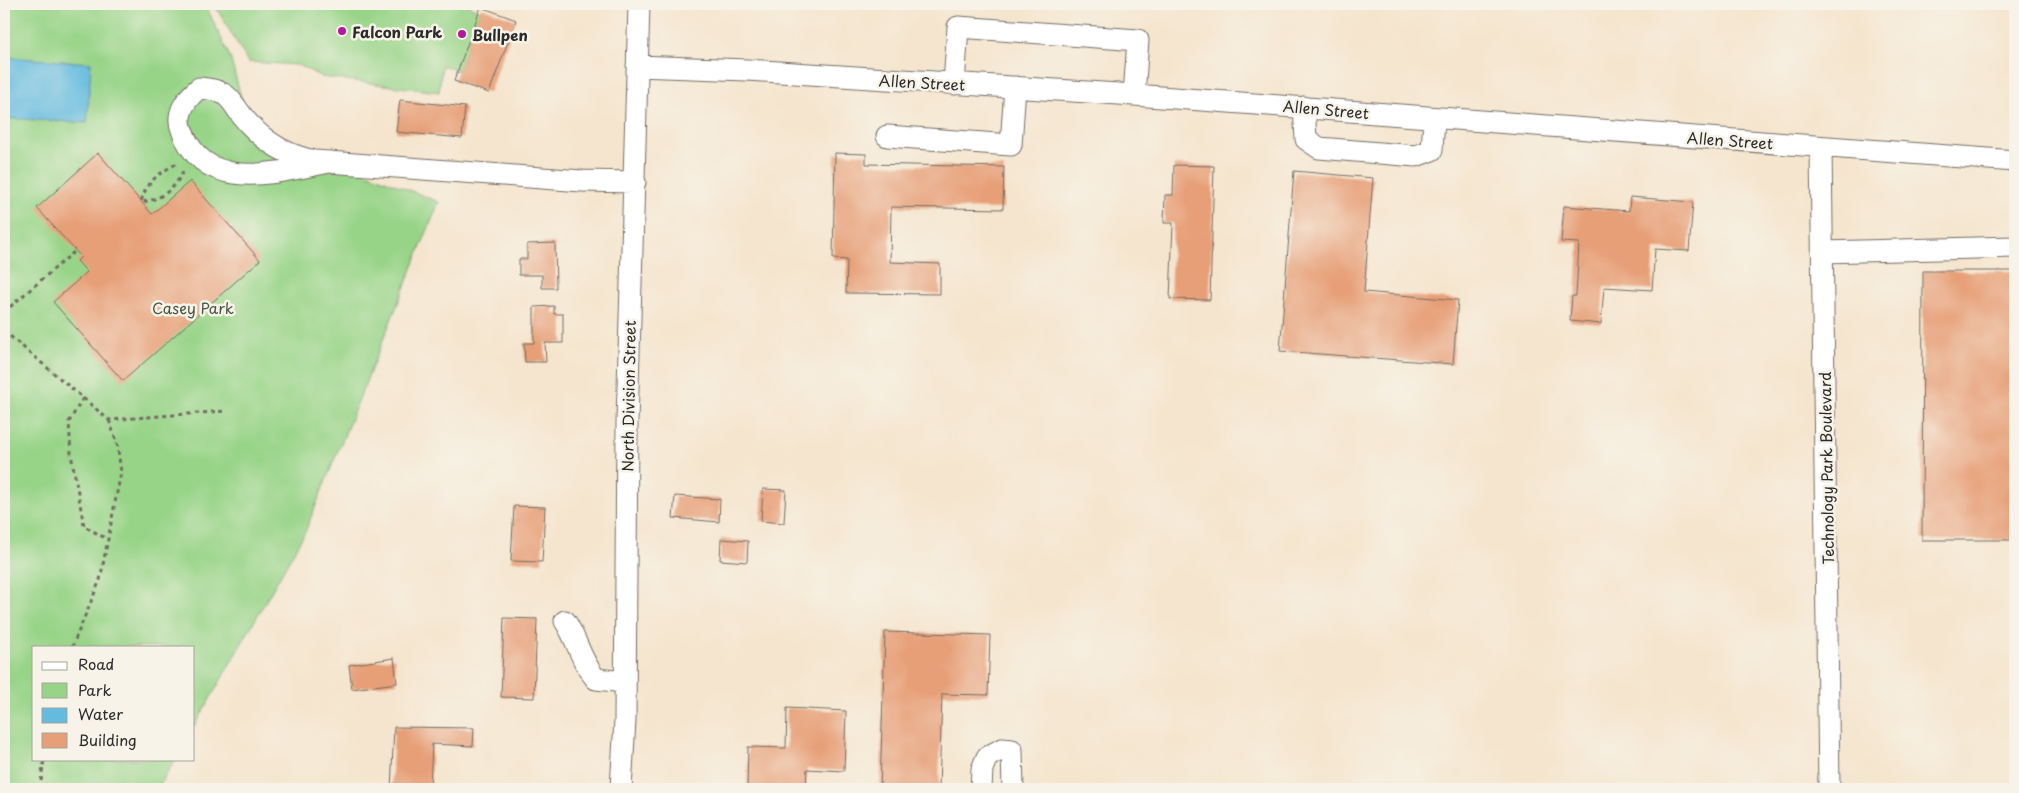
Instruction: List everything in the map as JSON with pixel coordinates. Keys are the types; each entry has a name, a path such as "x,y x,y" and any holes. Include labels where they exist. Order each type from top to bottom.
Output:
{"street":[{"name":"North Division Street","path":"621,789 625,682 627,423 639,4"},
{"path":"954,84 958,27 1138,40 1134,95"},
{"name":"Allen Street","path":"637,66 747,70 1134,95 2015,161"},
{"path":"887,136 1011,145 1015,87"},
{"path":"330,162 244,176 222,171 207,164 190,146 181,129 181,113 186,98 199,88 216,89 233,100 249,124 273,145 303,158 330,162 582,181 635,182"},
{"path":"1304,107 1306,139 1319,148 1416,156 1432,150 1434,118"},
{"name":"Technology Park Boulevard","path":"1821,147 1829,789"},
{"path":"1822,252 2015,247"},
{"path":"565,621 574,635 584,665 596,679 625,682"},
{"path":"981,789 982,769 987,757 1002,749 1012,750 1013,789"}],"path":[{"path":"176,164 151,180 144,191 141,202 154,201 166,194 177,183 183,171"},
{"path":"4,312 75,251"},
{"path":"4,331 109,420 117,443 121,472 100,580 72,646"},
{"path":"83,398 69,422 71,454 84,526 107,539"},
{"path":"109,420 225,411"},
{"path":"40,789 44,760"}],"green space":[{"name":"Casey Park","path":"4,4 205,4 230,57 249,125 439,202 305,532 195,725 195,646 32,646 32,760 174,760 158,789 4,789"},
{"name":"Falcon Park","path":"214,4 465,4 480,11 458,71 442,65 439,92 322,77 298,65 248,62"}],"water":[{"path":"4,57 91,63 87,123 4,118"}],"building":[{"path":"481,7 516,20 489,93 454,81"},
{"path":"400,100 465,107 462,138 396,132"},
{"path":"98,153 152,214 190,181 260,260 123,381 53,302 87,272 77,261 81,257 37,208"},
{"path":"835,153 866,154 866,164 1004,167 1003,209 891,207 890,262 940,264 940,294 846,293 847,260 833,259"},
{"path":"1174,165 1214,166 1210,300 1170,299 1173,223 1164,223 1165,195 1173,195"},
{"path":"1294,171 1373,178 1364,292 1458,300 1453,364 1280,351"},
{"path":"1630,197 1693,202 1689,251 1655,249 1652,290 1604,287 1601,324 1570,321 1572,296 1576,296 1579,243 1561,242 1564,206 1629,211"},
{"path":"555,243 556,288 542,288 542,275 519,275 519,259 527,259 527,244"},
{"path":"1923,271 2015,271 2015,540 1922,540"},
{"path":"554,306 554,314 563,314 563,343 545,343 546,362 525,362 524,343 534,343 534,307"},
{"path":"763,489 786,490 784,523 761,521"},
{"path":"675,496 720,499 719,522 673,518"},
{"path":"514,506 545,507 542,562 511,561"},
{"path":"721,539 748,541 747,562 720,560"},
{"path":"504,618 537,619 534,698 501,697"},
{"path":"885,632 990,635 988,695 942,694 939,789 880,789"},
{"path":"394,658 397,683 352,689 349,665"},
{"path":"787,708 846,711 844,771 807,769 806,789 747,789 748,747 786,748"},
{"path":"394,727 474,728 473,746 432,744 430,789 391,789"}],"place":[{"name":"Falcon Park","path":"342,31"},
{"name":"Bullpen","path":"462,34"}]}
